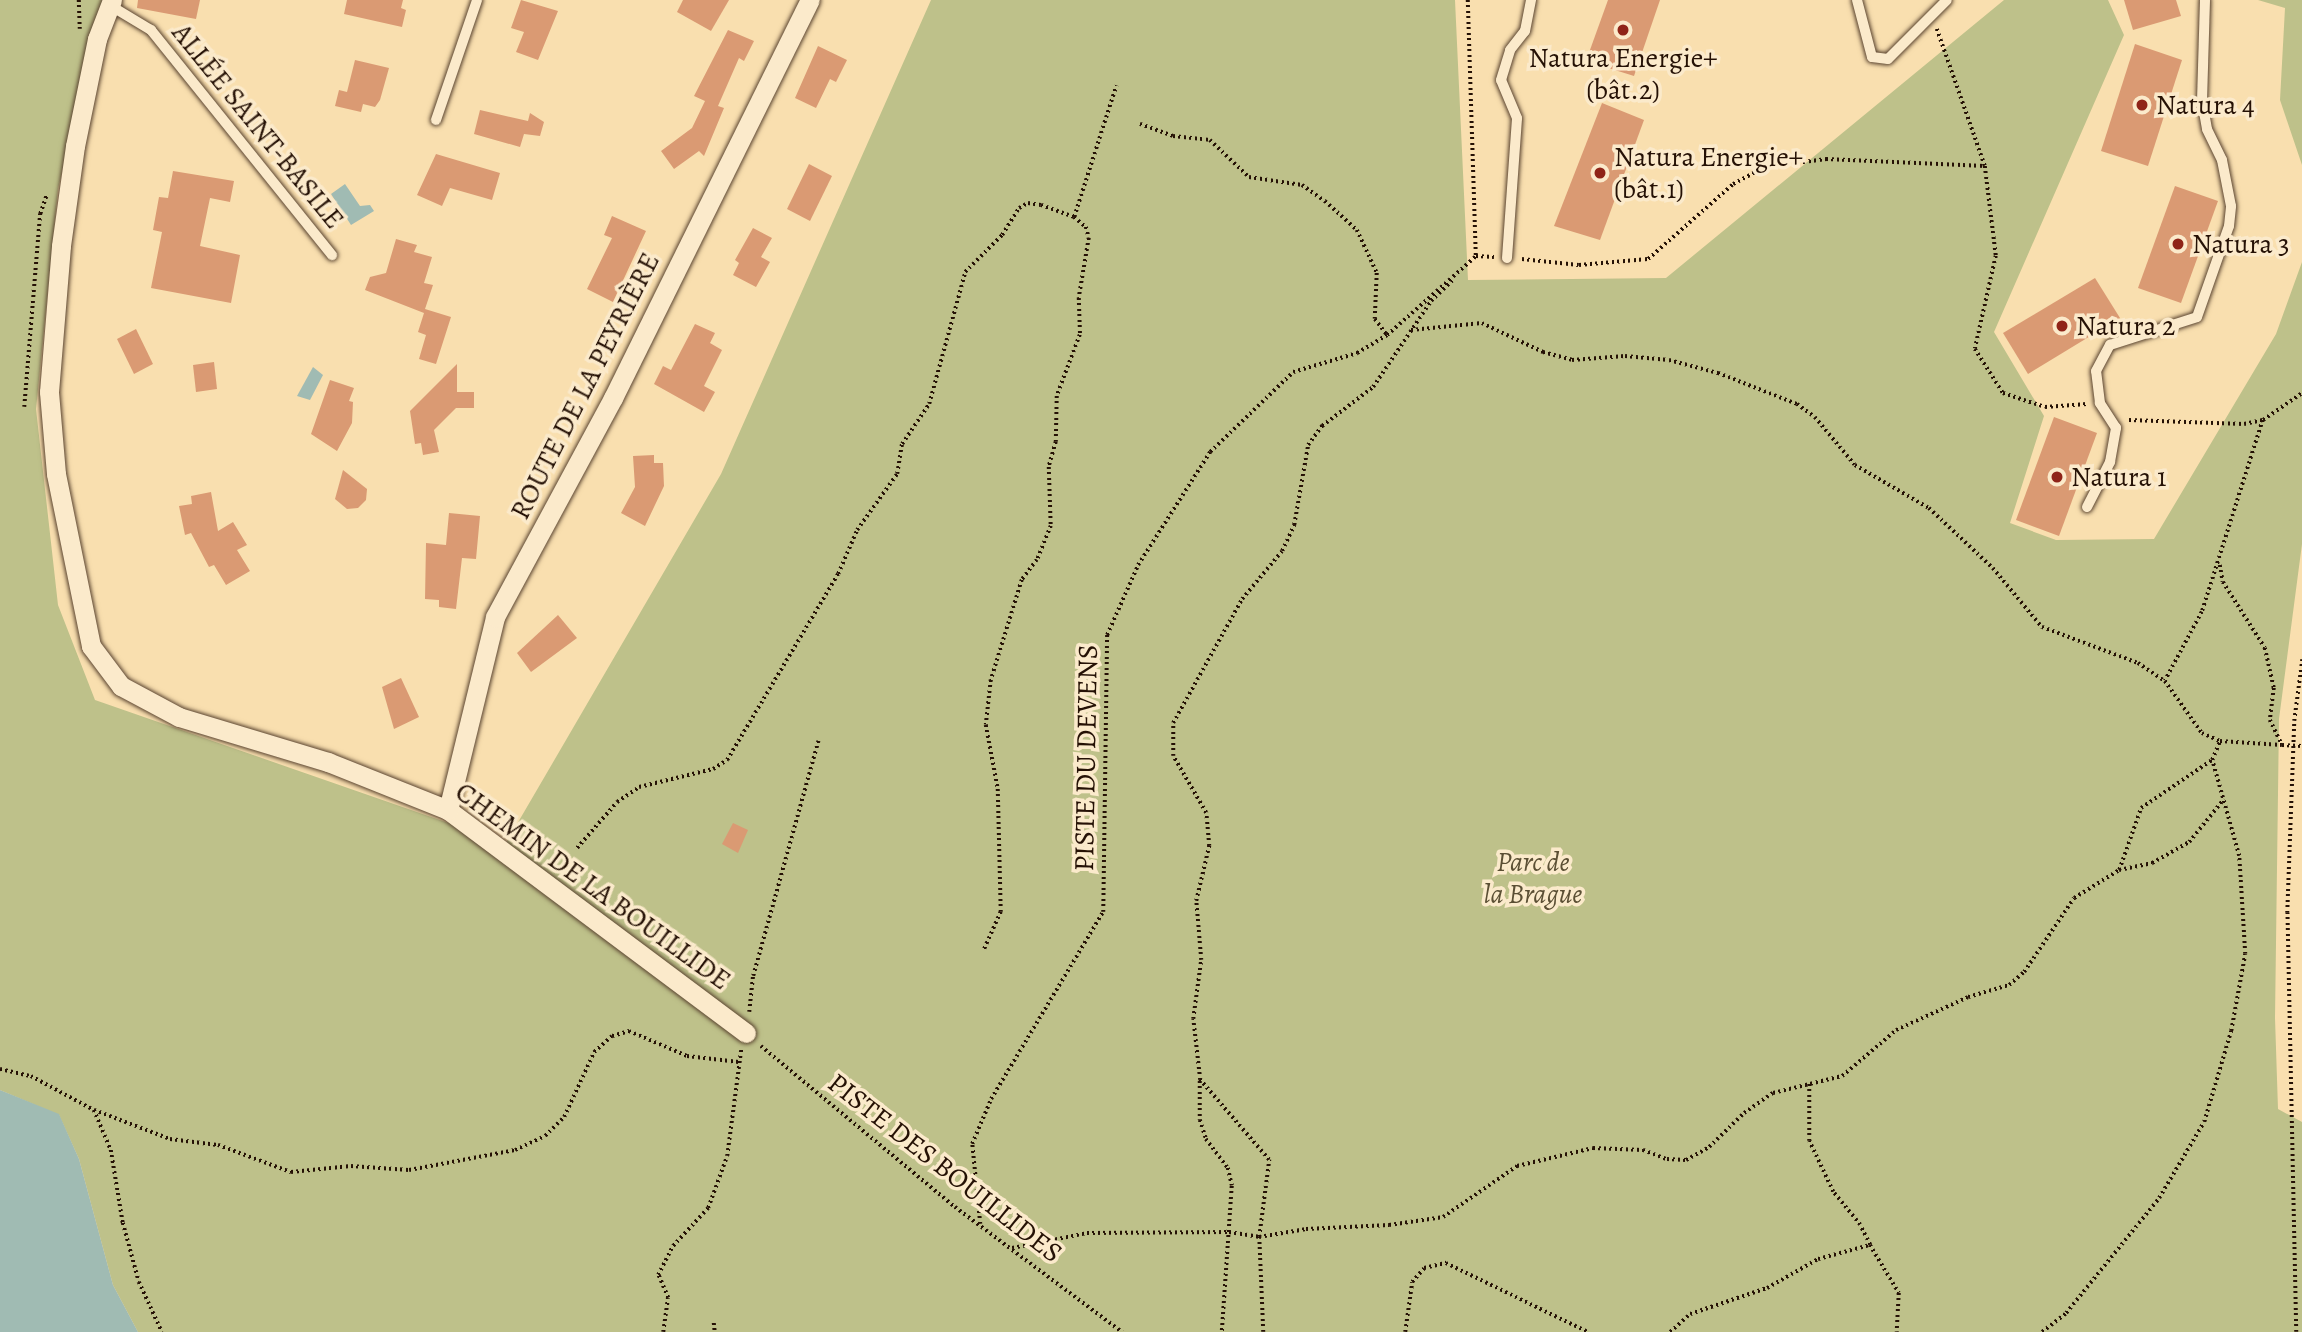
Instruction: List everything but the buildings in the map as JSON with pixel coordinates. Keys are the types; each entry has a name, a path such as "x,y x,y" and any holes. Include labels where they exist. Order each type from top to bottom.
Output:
{"street":[{"name":"ROUTE DE LA PEYRIÈRE","path":"448,810 495,617 613,398 810,0"},
{"name":"CHEMIN DE LA BOUILLIDE","path":"111,3 97,39 75,146 61,246 50,392 56,474 91,646 121,686 179,717 328,762 448,810 746,1033"}],"lane":[{"path":"436,120 477,0"},
{"path":"1507,258 1517,118 1501,80 1510,50 1525,30 1531,0"},
{"path":"1857,0 1872,57 1888,59 1947,0"},
{"path":"2087,507 2110,462 2116,428 2100,402 2096,371 2110,345 2197,317 2229,226 2231,206 2222,160 2207,129 2202,101 2205,0"},
{"name":"ALLÉE SAINT-BASILE","path":"111,3 151,30 332,255"}],"path":[{"path":"1222,1332 1232,1186 1228,1168 1206,1139 1200,1120 1200,1080 1193,1019 1201,960 1196,901 1209,846 1207,824 1196,790 1173,756 1173,723 1242,599 1282,551 1294,525 1308,445 1322,426 1373,387 1432,301 1476,256 1468,0"},
{"path":"1932,15 1985,166 1996,257 1976,349 2003,393 2019,401 2045,407 2100,402"},
{"path":"1074,217 1116,86"},
{"path":"1140,124 1173,136 1209,139 1250,177 1302,185 1325,201 1357,230 1367,251 1377,273 1376,319 1387,335"},
{"path":"1476,256 1579,265 1648,258 1733,184 1765,167 1826,159 1985,166"},
{"path":"577,848 617,802 639,787 713,769 727,760 838,574 857,530 897,474 902,444 929,404 965,272 1028,202 1074,217 1086,226 1089,238 1079,298 1080,335 1057,396 1056,442 1049,467 1051,526 1037,560 1022,580 991,680 986,725 998,789 995,835 1002,886 1001,912 985,950"},
{"name":"PISTE DU DEVENS","path":"980,1224 972,1144 991,1099 1102,912 1107,635 1138,565 1210,452 1293,372 1357,353 1387,335 1476,256"},
{"path":"1411,330 1482,323 1563,357 1669,360 1718,373 1797,404 1815,417 1855,465 1929,508 1993,568 2042,627 2138,663 2165,681 2189,719 2220,741 2302,747"},
{"path":"2110,418 2207,424 2263,420 2288,407 2302,393"},
{"path":"2165,681 2202,612 2263,420"},
{"path":"2219,561 2223,582 2265,648 2274,688 2270,720 2282,745"},
{"path":"2295,1332 2287,913 2294,721 2302,660"},
{"path":"2042,1332 2066,1313 2159,1198 2204,1122 2231,1031 2245,954 2239,856 2213,760 2220,741"},
{"path":"2119,870 2141,808 2213,760"},
{"path":"1012,1248 1087,1233 1229,1232 1259,1237 1443,1217 1517,1166 1593,1149 1643,1150 1667,1160 1686,1160 1709,1147 1744,1113 1773,1093 1842,1076 1896,1030 1968,997 2010,985 2039,951 2062,910 2119,870 2152,863 2189,842 2224,799"},
{"path":"0,1069 31,1076 94,1110 170,1139 218,1144 290,1172 351,1166 409,1170 515,1150 545,1136 564,1117 594,1052 612,1036 629,1031 687,1056 739,1062"},
{"name":"PISTE DES BOUILLIDES","path":"746,1033 980,1224 1122,1332"},
{"path":"1200,1080 1269,1160 1259,1237 1264,1332"},
{"path":"1809,1082 1809,1141 1833,1192 1860,1225 1899,1293 1897,1332"},
{"path":"94,1110 111,1150 123,1223 139,1282 162,1332"},
{"path":"1670,1332 1690,1314 1767,1288 1818,1259 1870,1245"},
{"path":"1405,1332 1412,1282 1424,1268 1446,1263 1463,1267 1549,1316 1588,1332"},
{"path":"714,1323 715,1332"}],"green space":[{"name":"Parc de la Brague","path":"0,0 103,0 58,189 36,409 58,605 95,700 506,843 721,474 931,0 1455,0 1468,280 1666,278 2004,0 2108,0 2124,35 1994,332 2044,416 2010,523 2056,540 2154,539 2276,334 2302,262 2302,544 2279,719 2275,1018 2278,1109 2302,1122 2302,1332 138,1332 113,1285 79,1159 59,1115 0,1090"},
{"path":"2258,0 2302,0 2302,165 2280,100 2285,8"}],"water":[{"path":"345,184 360,206 370,205 374,211 351,225 331,194"},
{"path":"313,367 323,375 310,400 297,396"},
{"path":"0,1090 59,1114 79,1159 113,1285 138,1332 0,1332"}],"place":[{"name":"Natura Energie+ (bât.2)","path":"1623,30"},
{"name":"Natura 4","path":"2142,105"},
{"name":"Natura Energie+ (bât.1)","path":"1600,173"},
{"name":"Natura 3","path":"2178,244"},
{"name":"Natura 2","path":"2062,326"},
{"name":"Natura 1","path":"2057,477"}]}
